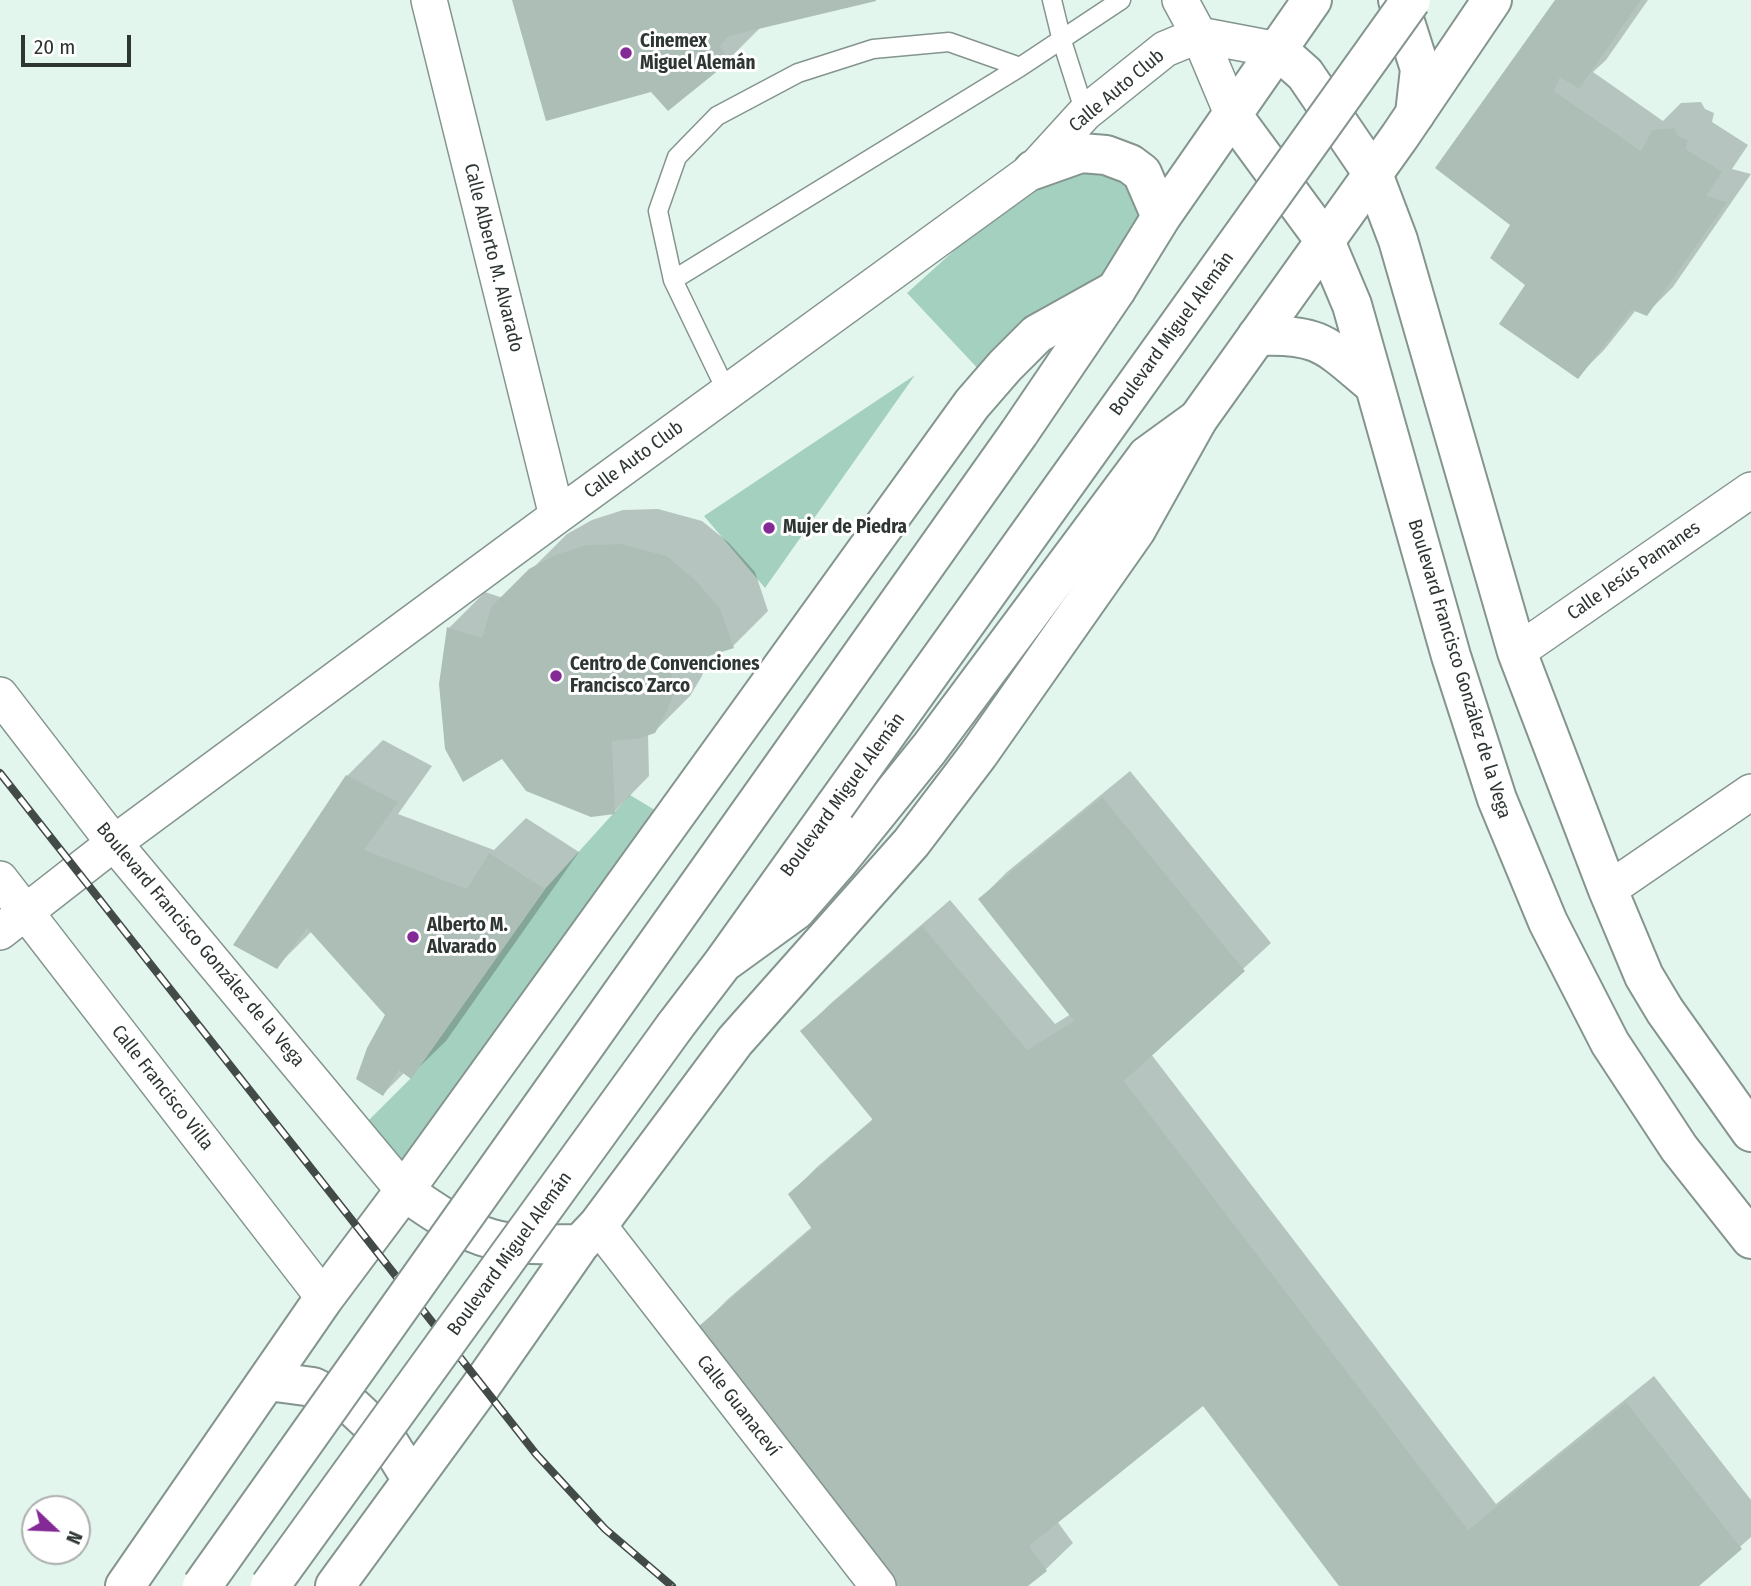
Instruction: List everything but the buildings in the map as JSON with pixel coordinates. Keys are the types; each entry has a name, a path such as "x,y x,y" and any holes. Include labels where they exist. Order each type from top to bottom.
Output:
{"main road":[{"path":"202,1586 1019,433 1116,290 1161,217 1312,0"},
{"path":"1398,0 1420,69 1415,114"},
{"name":"Boulevard Miguel Alemán","path":"270,1586 723,963 1410,0"},
{"path":"335,1586 589,1234 735,1041 911,843 978,755 1136,530 1198,419 1373,174 1492,0"},
{"path":"1279,50 1305,74 1373,174 1398,240 1517,652 1608,890 1644,976 1665,1011 1747,1118"},
{"name":"Boulevard Francisco González de la Vega","path":"1233,116 1325,242 1352,305 1468,708 1497,799 1548,922 1610,1043 1679,1148 1751,1239"},
{"path":"1033,170 1081,153 1106,155 1130,164 1142,173 1161,217"},
{"path":"125,1586 324,1298 972,404 1037,334 1116,290"},
{"path":"1256,336 1286,335 1317,341 1374,385"},
{"path":"723,963 796,910 929,749 1147,456 1198,419"},
{"path":"404,1191 453,1223 493,1240 544,1244 589,1234"},
{"path":"268,1381 313,1387 353,1407 386,1438 412,1480"}],"street":[{"name":"Calle Alberto M. Alvarado","path":"429,0 557,516"},
{"path":"1180,0 1199,35 1233,116"},
{"name":"Calle Auto Club","path":"13,922 114,844 557,516 1033,170 1085,113 1165,49 1199,35"},
{"path":"1199,35 1279,50"},
{"name":"Calle Jesús Pamanes","path":"1517,652 1751,491"},
{"name":"Boulevard Francisco González de la Vega","path":"0,695 114,844 404,1191"},
{"path":"1608,890 1751,792"},
{"name":"Calle Francisco Villa","path":"0,879 13,922 324,1298"},
{"name":"Calle Guanaceví","path":"589,1234 878,1586"}],"lane":[{"path":"1052,0 1085,113"},
{"path":"673,280 1062,41 1121,0"},
{"path":"727,392 673,280 658,211 677,157 717,116 798,73 873,49 948,42 1020,67"}],"green space":[{"path":"1091,163 1131,175 1148,219 1106,279 983,374 907,293 1038,175"},
{"path":"915,375 765,588 704,516"},
{"path":"630,795 668,818 402,1178 366,1123 411,1078 545,889"}],"railway":[{"path":"0,773 536,1454 605,1529 672,1586"}],"place":[{"name":"Cinemex Miguel Alemán","path":"626,53"},
{"name":"Mujer de Piedra","path":"769,528"},
{"name":"Centro de Convenciones Francisco Zarco","path":"556,676"},
{"name":"Alberto M. Alvarado","path":"413,937"}]}
